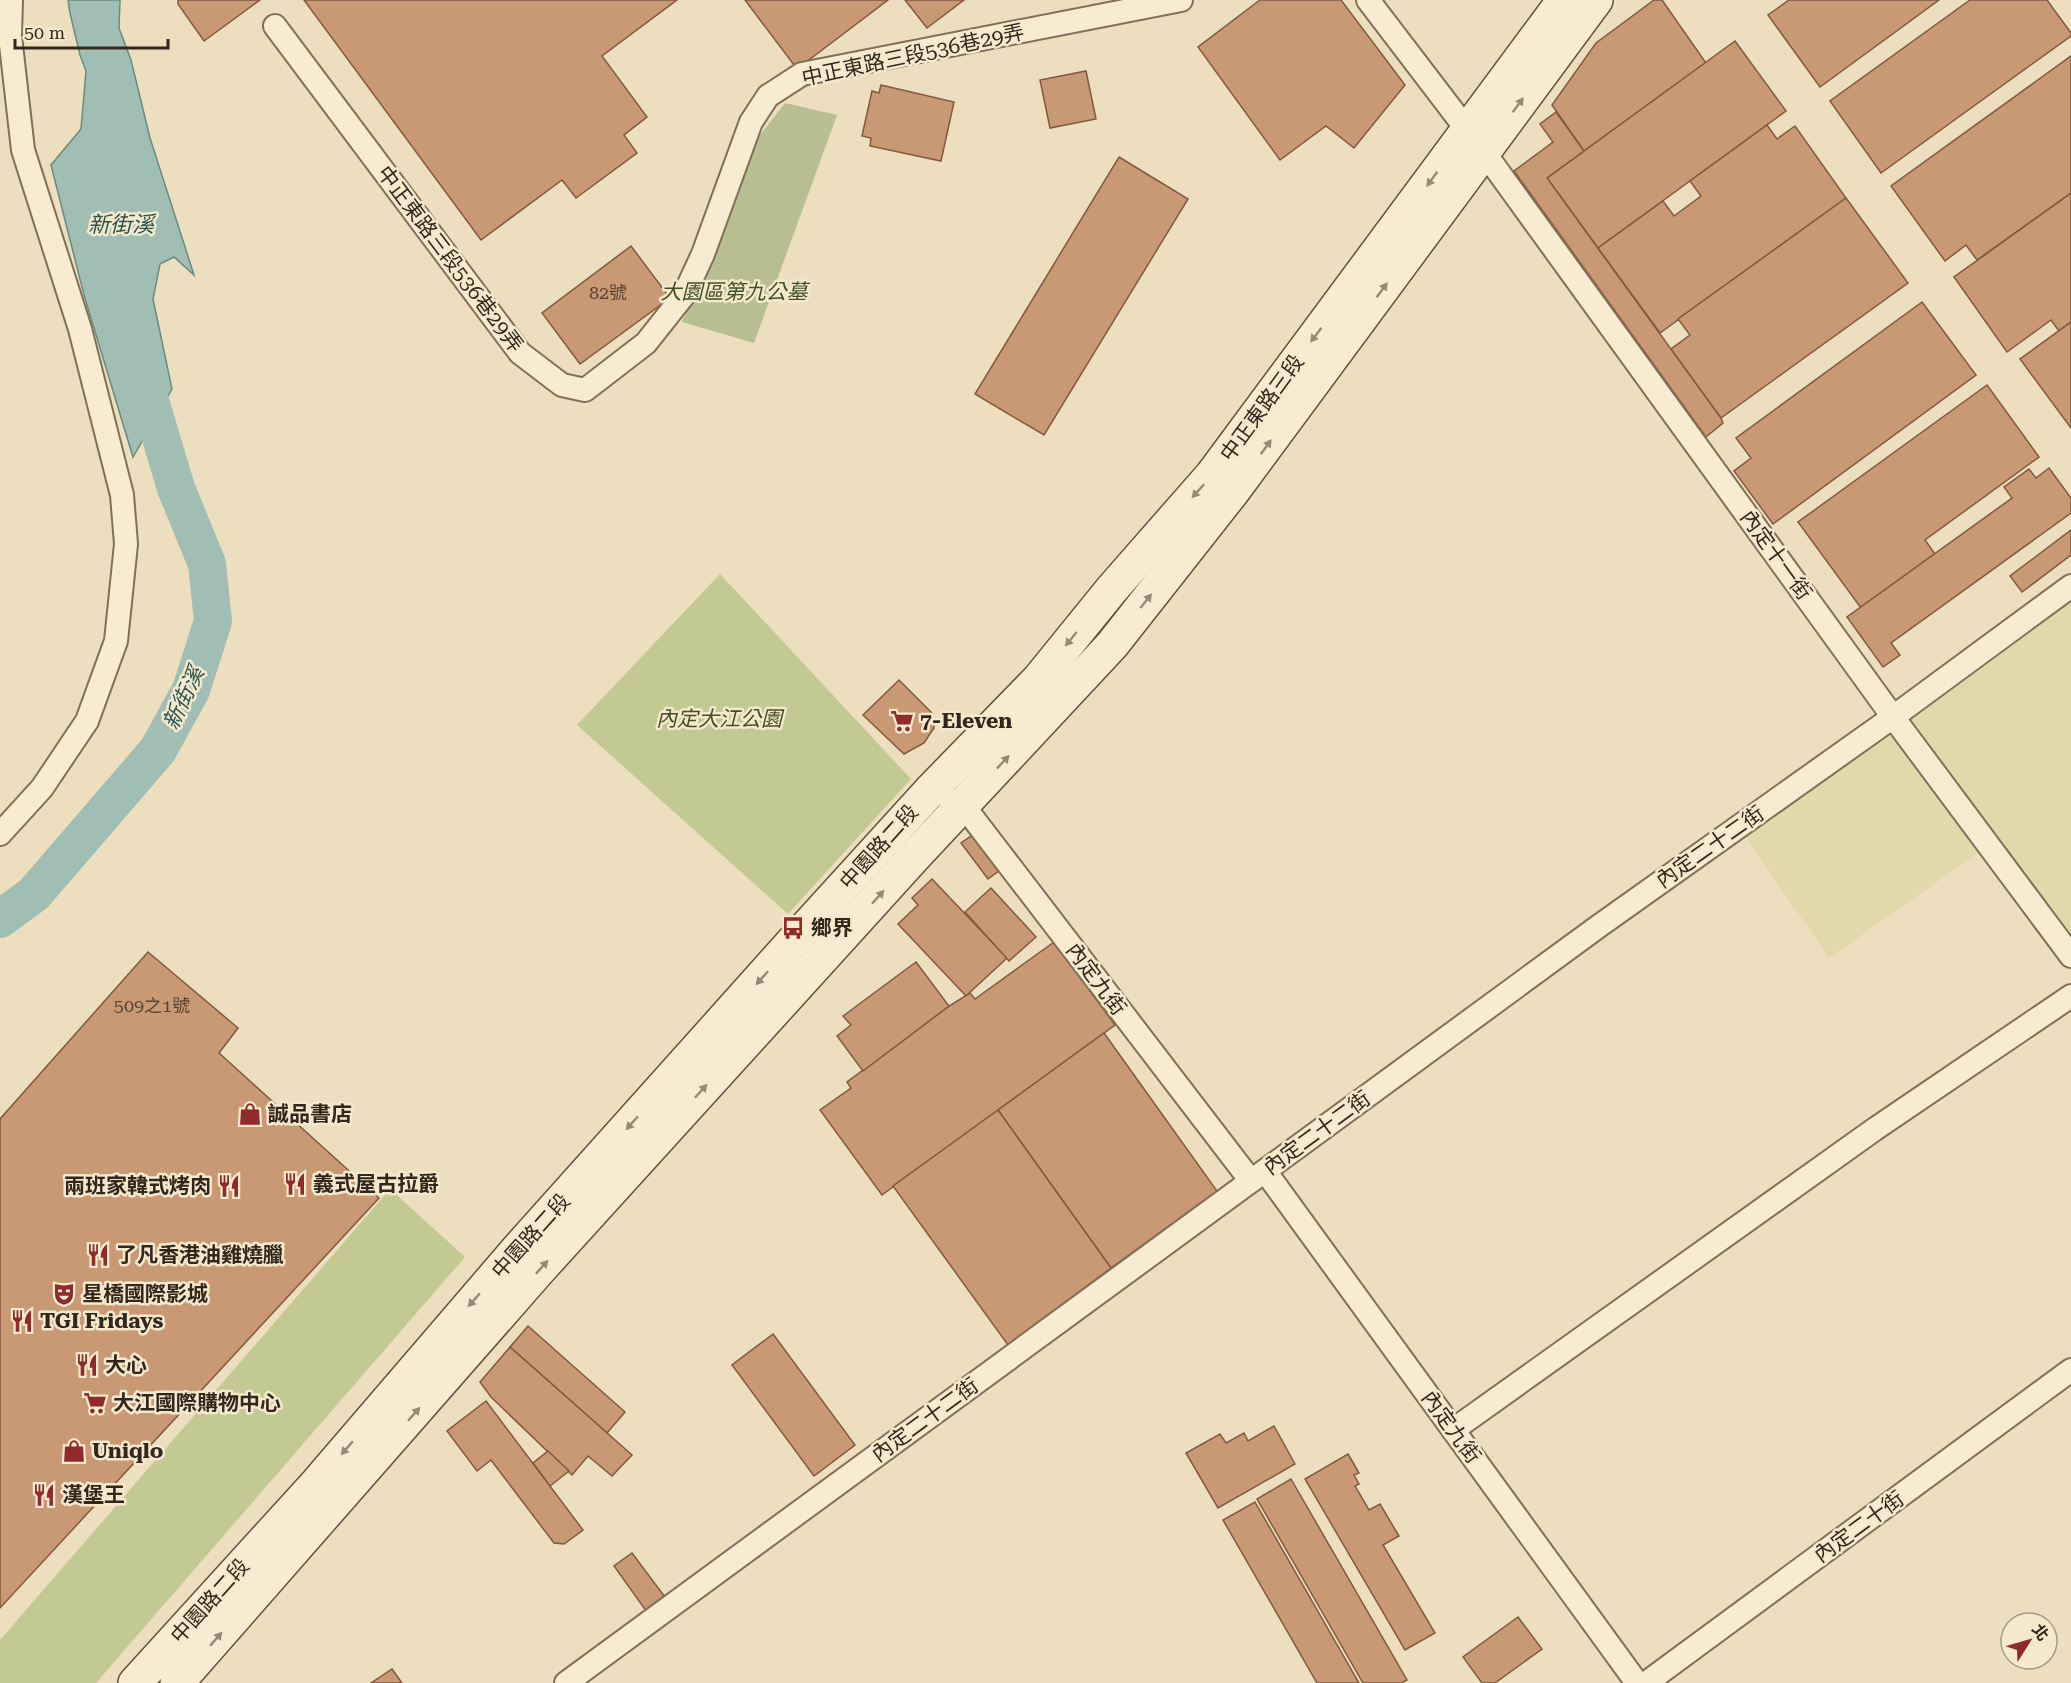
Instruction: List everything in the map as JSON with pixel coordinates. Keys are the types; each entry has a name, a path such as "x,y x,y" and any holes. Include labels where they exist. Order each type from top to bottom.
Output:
{"main road":[{"name":"中正東路三段","path":"1475,142 1564,0"},
{"name":"中正東路三段","path":"930,791 1039,678 1112,589 1212,475 1475,142 1596,0"},
{"name":"中園路二段","path":"177,1683 533,1278 963,805 1112,645 1234,490 1475,142"},
{"name":"中園路二段","path":"135,1683 317,1483 518,1250 930,791"}],"street":[{"path":"0,834 42,788 87,721 116,641 126,544 122,495 80,329 23,150 10,36 11,0"},
{"name":"中正東路三段536巷29弄","path":"275,26 520,353 562,385 585,390 646,343 684,295 703,254 751,122 768,96 802,74 1181,0"},
{"name":"內定十一街","path":"1368,0 1475,142 1893,717 2071,956"},
{"name":"內定二十二街","path":"566,1683 1599,926 1893,717 2071,586"},
{"name":"內定九街","path":"930,791 963,805 1258,1176 1454,1430 1637,1683"},
{"path":"1454,1430 1875,1129 2071,996"},
{"name":"內定二十街","path":"1646,1683 2071,1370"}],"shaded area":[{"path":"2071,599 2071,937 1909,717"},
{"path":"1889,733 1978,853 1829,958 1745,836"}],"green space":[{"name":"大園區第九公墓","path":"785,103 837,115 754,343 682,322 760,135"},
{"name":"內定大江公園","path":"720,574 911,779 788,914 577,725"},
{"path":"390,1189 465,1257 96,1683 0,1683 0,1640"}],"water":[{"name":"新街溪","path":"68,0 120,0 119,28 131,60 150,138 194,275 174,257 160,264 153,299 172,389 133,457 84,295 51,165 81,129 86,71 80,55"}],"building":[{"path":"178,0 260,0 204,41 178,4"},
{"path":"304,0 677,0 602,56 647,117 624,135 637,153 576,198 562,180 481,240"},
{"path":"745,0 888,0 797,69"},
{"path":"905,0 964,0 927,28"},
{"path":"1260,0 1341,0 1405,85 1354,148 1326,126 1280,160 1198,47"},
{"path":"1654,0 1662,0 1706,63 1584,151 1552,105 1596,43"},
{"path":"1789,0 1939,0 1820,87 1768,15"},
{"path":"1970,0 2047,0 2071,36 1881,173 1830,101"},
{"path":"1735,41 1786,111 1598,248 1547,178"},
{"path":"2071,56 2071,193 1977,260 1966,245 1945,261 1891,186"},
{"path":"1086,71 1096,119 1050,128 1040,80"},
{"path":"881,85 954,102 941,161 870,146 871,138 862,136 872,91 879,93"},
{"path":"1556,112 1584,151 1547,178 1721,418 1723,423 1706,437 1514,171 1553,142 1540,124"},
{"path":"1767,125 1777,139 1795,126 1846,198 1660,333 1598,248 1663,201 1674,216 1701,196 1690,181"},
{"path":"1119,157 1188,199 1044,435 975,394"},
{"path":"2071,193 2071,322 2059,331 2051,320 2007,352 1954,277"},
{"path":"1846,198 1908,283 1721,418 1671,349 1690,335 1678,319"},
{"path":"631,246 670,298 580,364 542,313"},
{"path":"1922,302 1976,375 1773,524 1734,471 1751,458 1736,438"},
{"path":"2071,322 2071,428 2020,359"},
{"path":"1987,385 2039,457 1925,540 1935,554 1861,608 1798,522"},
{"path":"2049,468 2071,498 2071,513 1891,643 1900,655 1883,667 1847,617 2012,498 2004,487 2029,469 2036,478"},
{"path":"2071,530 2071,555 2022,592 2010,576"},
{"name":"7-Eleven","path":"899,680 932,713 934,728 924,743 904,754 863,715"},
{"path":"974,834 1000,870 988,879 961,843"},
{"path":"932,879 1007,958 966,996 898,924 918,905 912,898"},
{"path":"991,888 1036,937 1009,961 965,912"},
{"path":"1054,942 1115,1025 882,1195 820,1110 851,1088 847,1082 949,1006 970,993 975,999"},
{"name":"大江國際購物中心","path":"148,952 238,1028 219,1053 379,1198 0,1608 0,1119"},
{"path":"916,962 949,1006 863,1071 837,1036 851,1025 843,1016"},
{"path":"1104,1033 1217,1191 1111,1268 998,1110"},
{"path":"998,1110 1111,1268 1008,1345 893,1186"},
{"path":"528,1326 625,1412 607,1433 510,1347"},
{"path":"773,1334 855,1445 814,1476 732,1365"},
{"path":"510,1347 632,1455 612,1476 588,1456 572,1475 491,1397 480,1382"},
{"path":"486,1401 583,1530 564,1544 554,1543 491,1460 477,1471 447,1431"},
{"path":"1274,1426 1295,1464 1218,1508 1186,1453 1220,1434 1226,1443 1244,1433 1248,1441"},
{"path":"548,1451 569,1471 550,1486 533,1463"},
{"path":"1348,1454 1359,1473 1354,1475 1359,1484 1355,1486 1369,1510 1380,1504 1399,1536 1383,1545 1435,1633 1405,1650 1305,1479"},
{"path":"1291,1479 1407,1680 1401,1683 1363,1683 1257,1499"},
{"path":"1255,1502 1359,1683 1317,1683 1223,1520"},
{"path":"632,1553 668,1601 649,1615 614,1566"},
{"path":"1518,1617 1542,1649 1495,1683 1482,1683 1463,1657"},
{"path":"392,1669 402,1683 371,1683"}],"waterway":[{"name":"新街溪","path":"0,919 34,894 158,750 191,690 213,621 207,564 176,488 141,371"}],"place":[{"name":"7-Eleven","path":"902,721"},
{"name":"鄉界","path":"793,928"},
{"name":"誠品書店","path":"250,1114"},
{"name":"義式屋古拉爵","path":"295,1184"},
{"name":"兩班家韓式烤肉","path":"229,1186"},
{"name":"了凡香港油雞燒臘","path":"98,1255"},
{"name":"星橋國際影城","path":"64,1294"},
{"name":"TGI Fridays","path":"22,1321"},
{"name":"大心","path":"87,1365"},
{"name":"大江國際購物中心","path":"95,1403"},
{"name":"Uniqlo","path":"74,1451"},
{"name":"漢堡王","path":"44,1495"}]}
